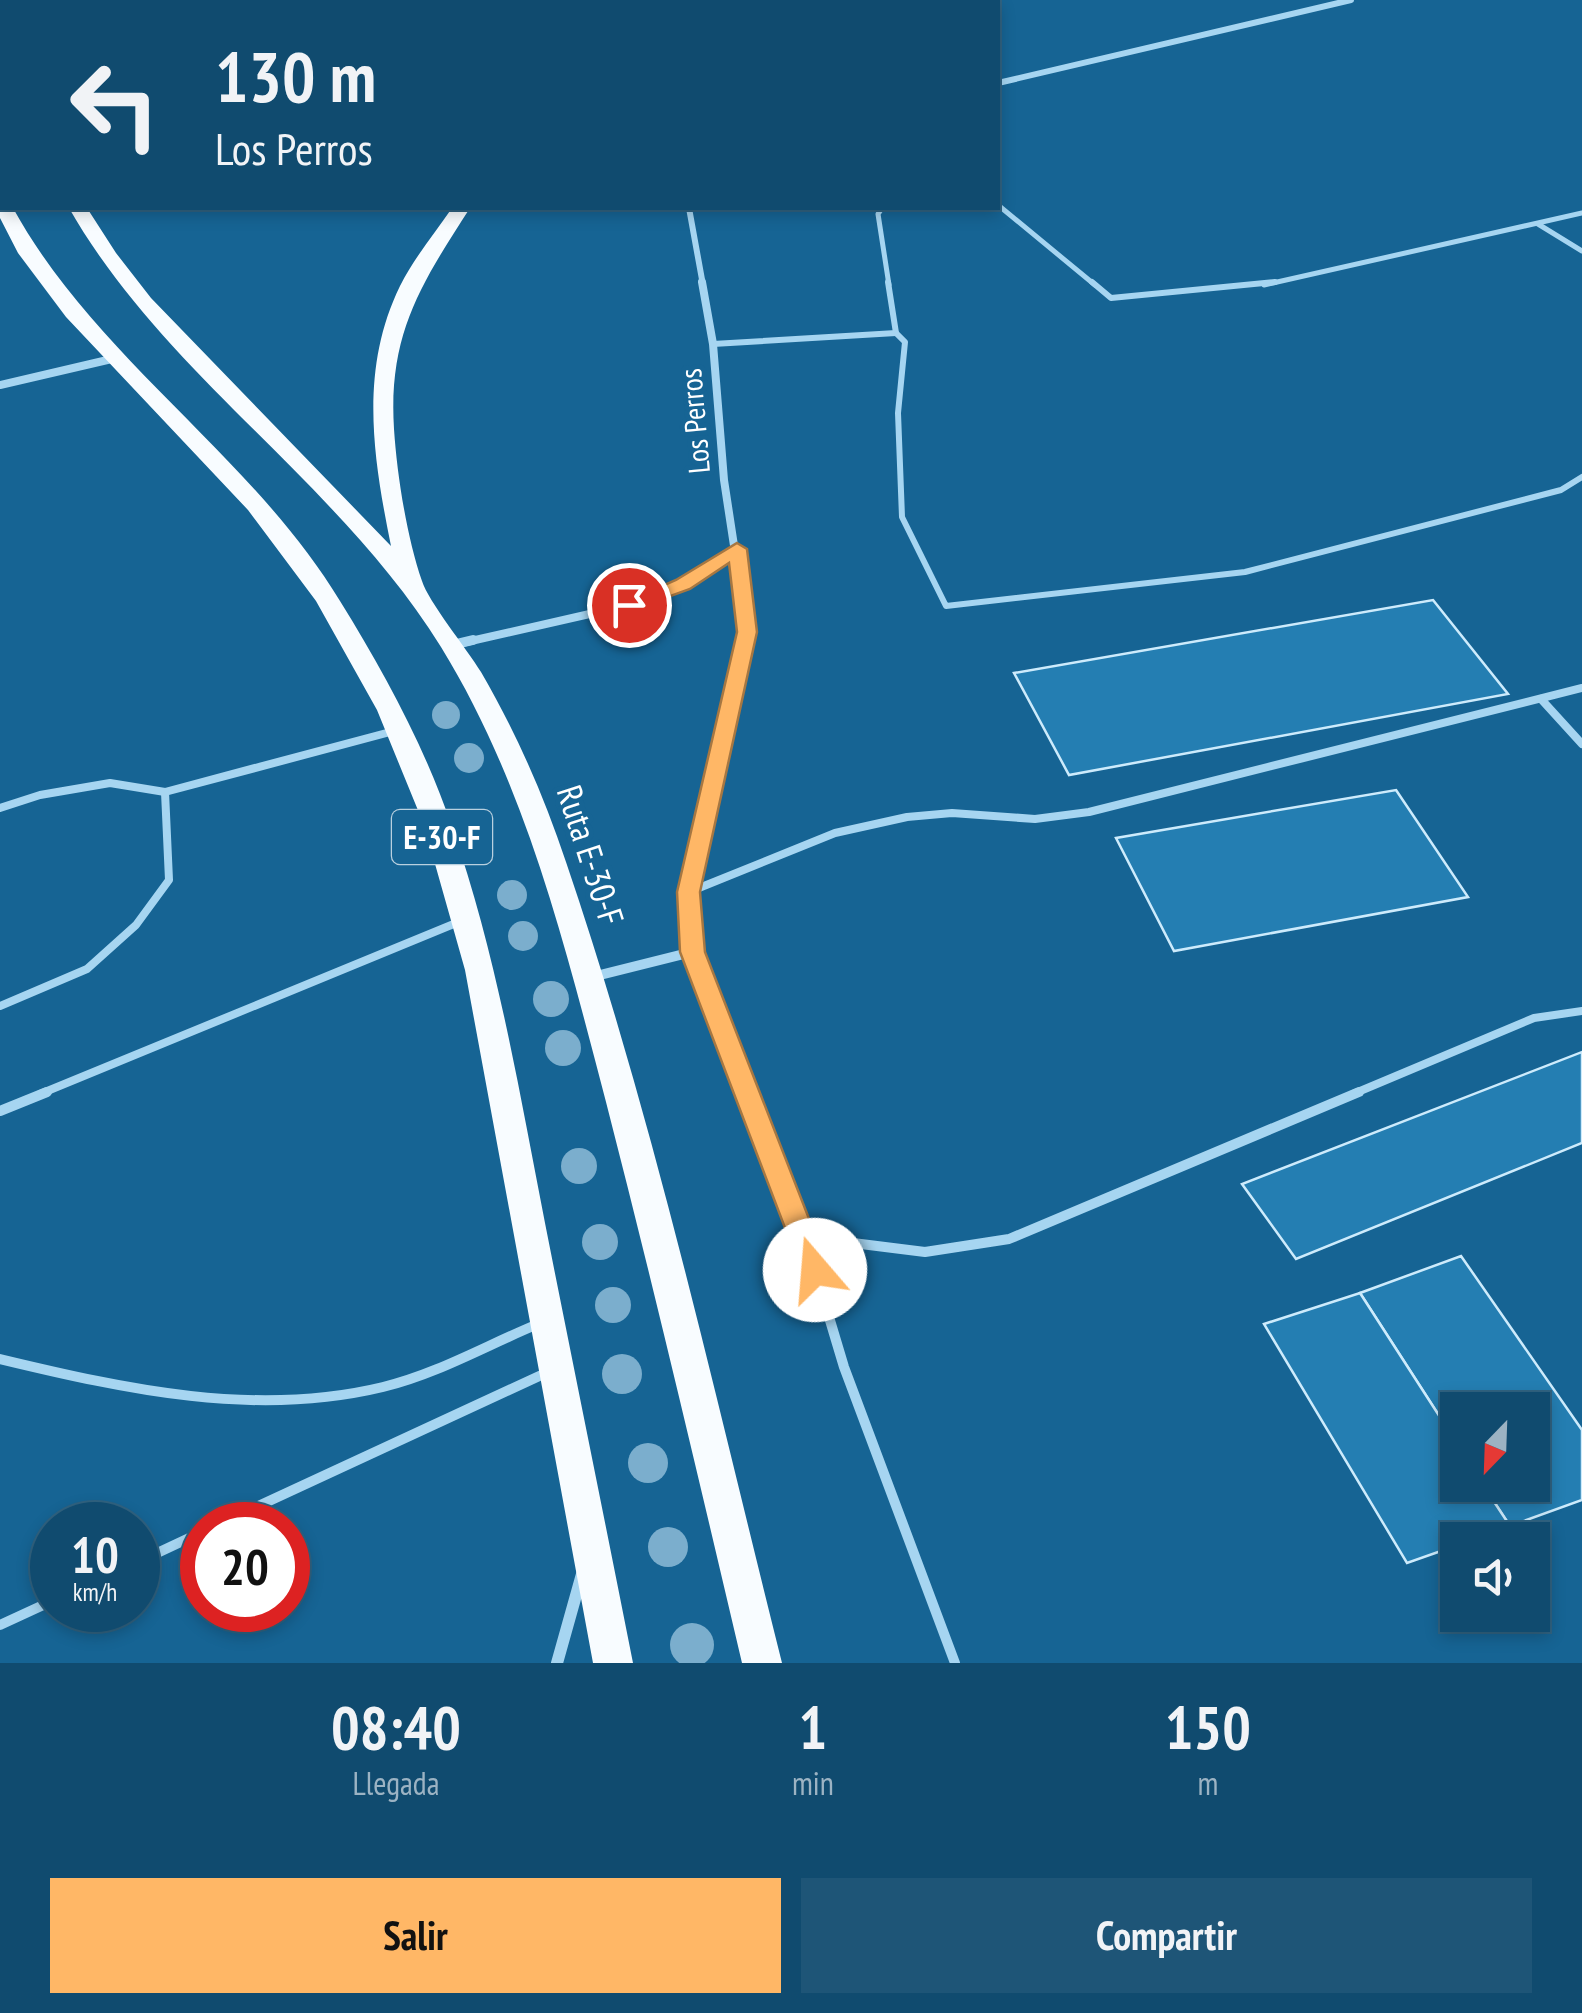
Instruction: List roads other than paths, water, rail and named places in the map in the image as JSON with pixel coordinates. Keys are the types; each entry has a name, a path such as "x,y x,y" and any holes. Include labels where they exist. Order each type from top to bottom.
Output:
{"highway":[{"name":"E-30-F","path":"6,210 28,253 73,313 256,506 327,599 398,730 438,825 480,970 613,1663"},
{"name":"Ruta E-30-F","path":"79,210 102,251 139,296 358,519 452,645 510,751 542,832 587,978 661,1250 762,1663"},
{"path":"412,590 382,434 382,378 395,318 410,286 461,210"},
{"path":"0,226 28,253"}],"street":[{"path":"1000,83 1351,0"},
{"name":"Los Perros","path":"689,210 712,344 724,480 747,632 689,892 692,952 806,1237"},
{"path":"0,385 116,358"},
{"path":"452,645 629,605 683,584 737,549"},
{"path":"587,978 692,952"},
{"path":"556,1663 590,1544"}],"lane":[{"path":"1000,207 1111,298 1260,286 1582,213"},
{"path":"881,210 878,214 896,332 905,342 898,413 902,517 946,606 1245,572 1561,490 1582,477"},
{"path":"1538,224 1582,252"},
{"path":"712,344 896,332"},
{"path":"689,892 836,833 922,816 952,814 1036,820 1090,812 1582,688"},
{"path":"1541,700 1582,744"},
{"path":"0,808 40,795 110,782 166,792 398,730"},
{"path":"0,1006 87,968 136,924 169,880 166,792"},
{"path":"0,1111 466,919"},
{"path":"954,1663 844,1368 806,1237 925,1252 1008,1239 1534,1018 1582,1011"},
{"path":"1,1360 128,1386 270,1403 384,1387 548,1320"},
{"path":"268,1502 557,1368"},
{"path":"0,1625 30,1611"}]}
